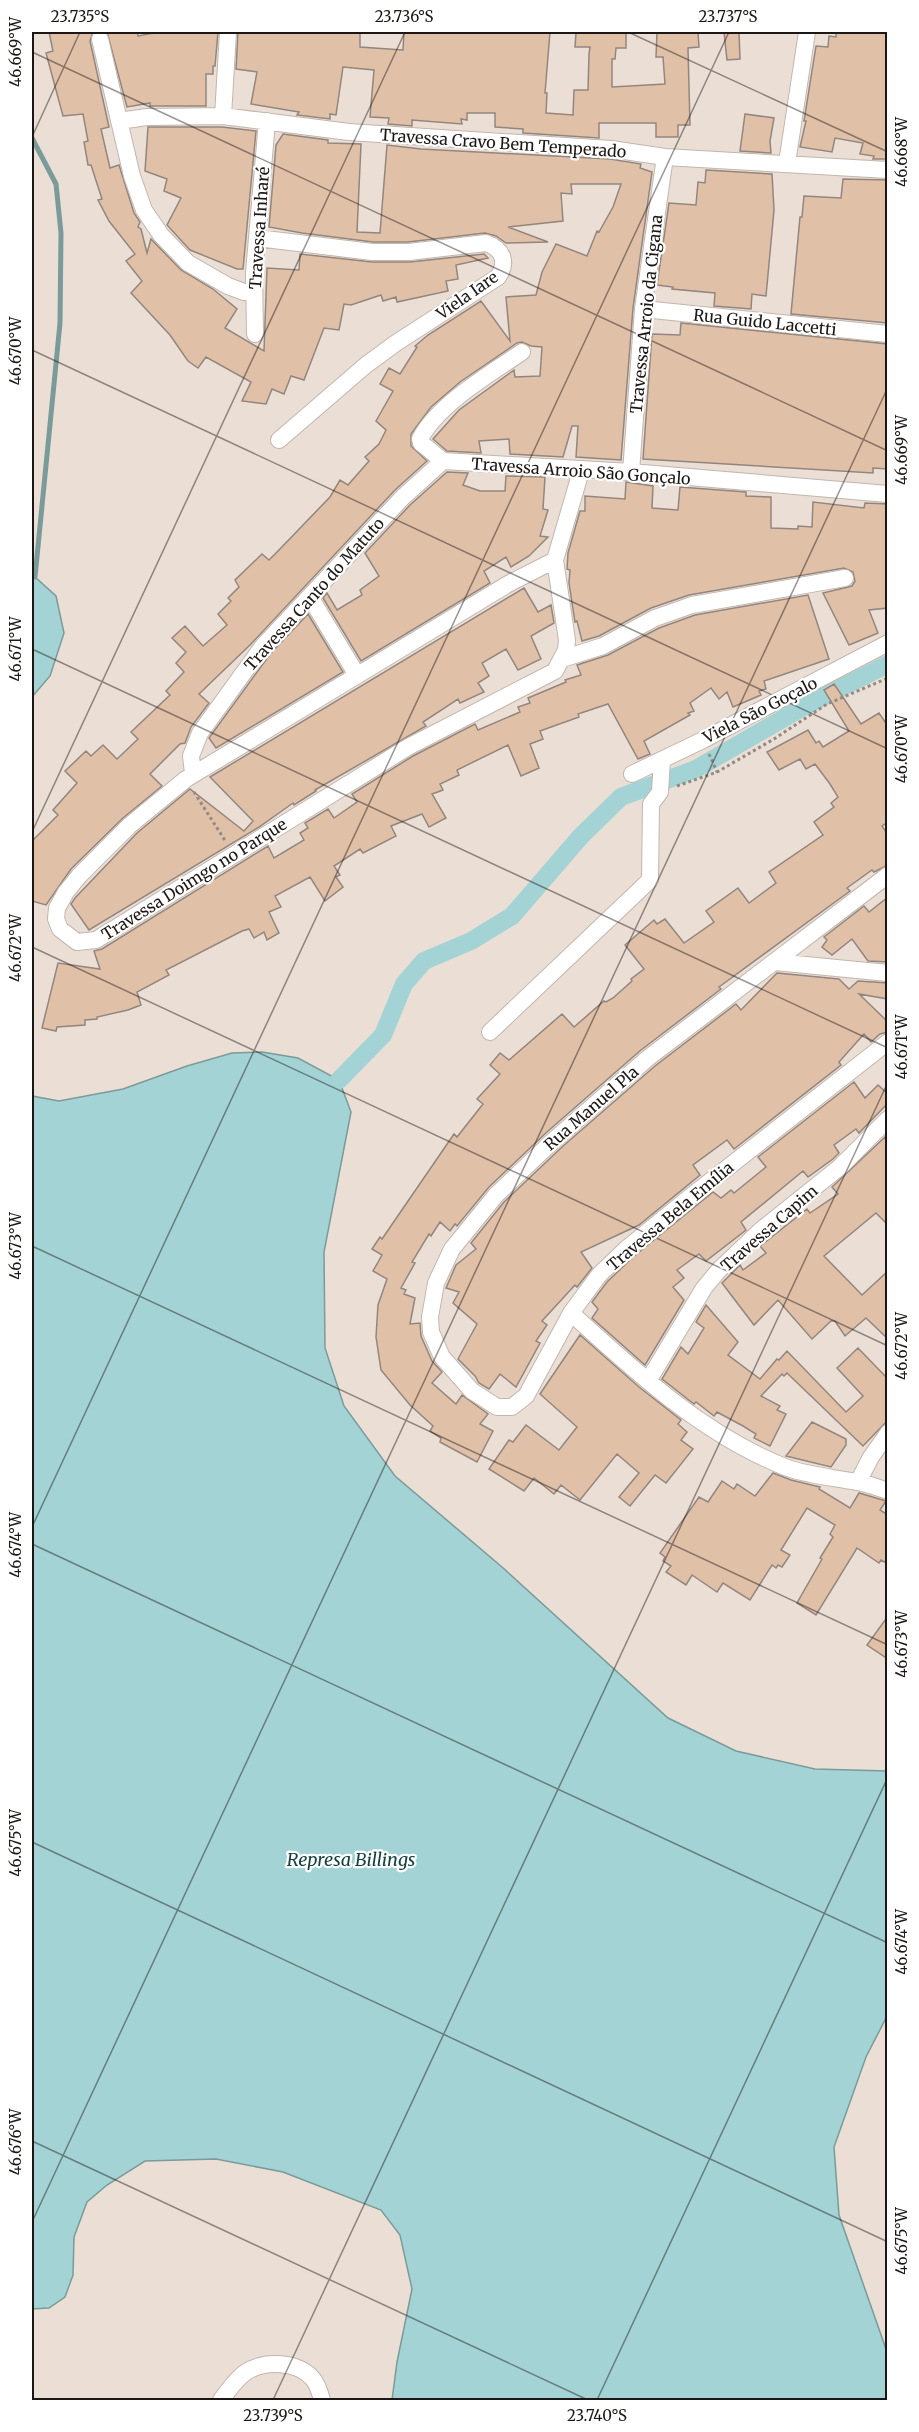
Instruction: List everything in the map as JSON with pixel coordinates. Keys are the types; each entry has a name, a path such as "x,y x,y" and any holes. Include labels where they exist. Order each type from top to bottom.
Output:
{"street":[{"path":"223,116 228,32"},
{"path":"787,163 807,32"},
{"path":"100,39 119,121 144,210 161,235 178,254 202,272 237,290 253,291"},
{"name":"Travessa Cravo Bem Temperado","path":"119,121 147,117 223,116 349,132 611,149 665,157 888,170"},
{"name":"Travessa Inharé","path":"255,334 253,291 267,122"},
{"name":"Travessa Arroio da Cigana","path":"631,472 643,309 665,157"},
{"name":"Viela Iare","path":"257,238 372,252 408,252 486,243 497,248 504,260 504,266 498,277 366,365 279,440"},
{"name":"Rua Guido Laccetti","path":"643,309 888,334"},
{"path":"443,461 419,441 424,431 455,401 522,352"},
{"name":"Travessa Arroio São Gonçalo","path":"443,461 581,471 631,472 888,494"},
{"name":"Travessa Canto do Matuto","path":"189,776 191,756 200,733 263,646 403,497 443,461"},
{"path":"562,659 566,650 567,631 555,560 581,471"},
{"name":"Travessa Doimgo no Parque","path":"555,560 508,584 189,776 130,825 79,876 57,908 56,919 60,929 77,942 96,940 408,747 551,674 562,659"},
{"path":"562,659 603,646 655,618 692,605 845,578"},
{"path":"310,597 357,675"},
{"name":"Viela São Goçalo","path":"632,774 662,762 888,643"},
{"path":"490,1032 650,880 651,804 660,790 662,762"},
{"name":"Rua Manuel Pla","path":"488,1402 461,1381 442,1356 431,1332 432,1298 436,1283 452,1250 496,1195 555,1139 648,1058 888,875"},
{"path":"775,962 888,973"},
{"name":"Travessa Bela Emília","path":"488,1402 496,1407 512,1407 526,1396 571,1313 599,1275 626,1249 888,1042"},
{"name":"Travessa Capim","path":"648,1380 704,1288 719,1270 761,1230 840,1167 888,1119"},
{"path":"571,1313 700,1423 753,1453 808,1475 858,1482 888,1491"},
{"path":"858,1482 871,1457 888,1433"},
{"path":"221,2400 246,2372 267,2365 291,2365 304,2370 313,2379 319,2388 322,2400"}],"path":[{"path":"660,790 716,770 774,739 826,702 888,678"},
{"path":"189,776 233,854"}],"water":[{"path":"32,577 35,577 56,596 64,633 50,676 32,697"},
{"name":"Represa Billings","path":"262,1052 298,1058 339,1080 351,1112 324,1252 325,1348 344,1406 395,1476 502,1567 668,1718 736,1751 815,1769 887,1771 887,2016 866,2057 834,2147 839,2215 887,2352 887,2400 392,2400 397,2362 412,2289 400,2235 381,2210 283,2172 216,2159 145,2161 107,2185 87,2202 74,2237 73,2275 65,2297 49,2308 32,2309 32,1096 59,1101 123,1089 232,1053"}],"building":[{"path":"49,32 93,32 90,41 109,127 101,129 110,168 119,165 134,213 140,222 138,227 141,229 147,253 151,239 181,270 213,289 237,309 225,328 264,351 267,268 299,270 300,254 372,262 410,262 484,254 488,258 456,265 458,279 446,281 448,291 397,302 396,297 383,301 381,295 351,305 344,304 339,330 324,328 304,380 291,376 284,394 272,389 266,404 242,401 251,382 206,357 198,368 188,361 170,335 131,293 142,281 126,261 135,254 109,221 98,200 102,199 91,165 88,165 84,142 88,141 83,114 63,116 46,53 53,51"},
{"path":"107,32 137,32 138,36 160,32 218,32 213,74 206,74 206,106 150,106 150,103 127,107"},
{"path":"238,32 360,32 360,47 403,50 404,32 550,32 545,93 547,93 546,113 573,115 574,90 588,90 590,47 575,47 576,32 626,32 626,48 616,48 615,59 612,59 612,87 665,84 663,57 656,57 657,32 698,32 699,47 688,48 690,125 678,125 678,137 656,137 656,123 599,123 599,138 523,133 523,129 495,127 495,113 467,113 467,120 461,119 462,124 412,120 412,126 388,124 389,118 370,117 374,70 343,67 336,115 330,114 330,119 297,115 299,112 251,104 257,72 236,69"},
{"path":"724,32 739,32 740,59 727,60"},
{"path":"836,32 888,32 888,159 873,159 874,156 860,154 863,143 835,138 832,152 800,147 806,121 804,121 816,46 828,47 829,36 836,37"},
{"path":"745,114 774,118 770,141 771,153 740,151"},
{"path":"148,127 222,127 256,131 243,269 237,269 190,250 167,225 181,198 164,191 167,179 145,171"},
{"path":"283,134 328,140 328,143 361,144 357,232 380,233 387,145 421,149 610,159 641,164 640,168 652,172 633,308 621,460 576,457 578,426 572,426 563,457 510,454 509,439 479,441 481,453 447,451 433,439 459,410 514,370 515,377 540,376 542,347 517,343 460,382 431,407 411,434 411,446 427,461 395,490 250,645 199,694 209,703 191,727 185,743 180,744 150,774 162,786 123,818 71,869 46,905 32,901 32,841 58,815 53,810 77,783 65,771 86,751 91,756 103,745 117,759 138,739 131,732 170,695 166,691 184,672 176,663 186,652 172,638 185,626 203,646 227,625 218,614 231,601 228,598 239,587 235,580 262,554 269,560 330,497 340,480 348,485 369,461 365,457 379,444 386,430 376,421 393,391 380,384 389,368 400,374 417,347 415,346 481,301 510,341 506,297 536,295 542,272 556,244 587,256 597,231 599,232 613,207 621,184 571,184 572,194 561,193 563,221 508,227 548,242 506,243 496,236 485,233 408,242 373,242 302,233 269,227 276,145"},
{"path":"706,170 772,174 774,210 766,296 752,294 751,309 714,306 715,293 672,289 673,287 657,285 669,203 696,205 698,182 705,183"},
{"path":"843,179 888,180 888,323 791,314 804,196 841,198"},
{"path":"681,323 888,344 888,469 873,468 873,473 643,459 652,334 680,335"},
{"path":"447,472 468,473 463,485 480,491 505,491 506,476 545,477 543,509 548,510 540,536 548,537 529,556 511,567 506,557 484,571 490,583 361,661 323,598 327,593 337,610 362,595 360,590 379,576 365,553 410,505"},
{"path":"626,482 653,486 652,508 678,510 680,487 746,492 746,496 771,497 771,528 812,527 813,502 864,508 865,503 888,504 888,608 869,610 878,633 849,645 823,593 852,586 855,581 853,572 844,568 689,595 651,608 599,636 582,641 577,621 575,622 569,583 570,570 567,569 568,553 580,511 585,511 585,496 625,499"},
{"path":"524,588 538,612 551,605 554,623 531,636 541,659 518,670 506,649 482,663 489,676 478,683 484,692 460,703 458,699 423,722 426,726 315,790 294,805 293,803 259,827 89,930 71,904 75,898 137,833 190,789 244,831 253,821 210,777"},
{"path":"808,595 829,659 764,681 766,689 759,691 761,695 733,707 727,692 719,699 711,688 690,703 694,711 688,713 690,715 644,741 650,754 638,759 608,704 540,731 543,739 530,744 539,768 521,776 508,745 457,770 459,775 440,784 443,790 432,794 446,818 429,827 422,814 391,826 396,836 363,853 360,849 334,866 340,875 336,877 343,887 325,901 310,877 275,896 281,907 269,912 279,933 267,940 264,932 254,938 249,929 242,931 166,970 169,975 137,992 141,1005 97,1017 97,1019 85,1020 85,1025 57,1027 56,1031 42,1028 58,963 100,969 94,951 102,949 268,846 274,858 304,840 300,833 308,828 305,823 328,809 334,818 357,802 352,794 413,756 475,724 478,730 520,712 518,707 530,703 528,698 581,675 577,665 608,655 659,628 695,615"},
{"path":"308,614 343,672 216,748 209,738 271,653"},
{"path":"834,684 861,724 879,713 888,726 888,822 882,826 888,835 888,865 874,872 872,870 847,888 850,891 719,987 721,989 641,1050 548,1131 489,1187 457,1226 455,1224 450,1231 440,1222 431,1236 429,1234 412,1262 415,1263 401,1288 406,1290 404,1294 415,1298 410,1324 420,1323 421,1336 432,1361 442,1372 432,1383 456,1404 462,1395 488,1414 480,1424 493,1431 477,1462 440,1442 441,1438 430,1431 433,1426 410,1405 381,1370 376,1337 378,1305 387,1279 373,1271 382,1255 372,1249 380,1237 382,1239 454,1134 457,1137 483,1104 477,1099 500,1074 490,1065 500,1053 509,1060 562,1014 574,1027 604,1001 613,998 644,969 625,945 654,920 657,924 665,919 684,943 714,922 706,911 738,888 749,903 776,883 769,872 823,835 814,822 834,807 831,803 838,797 830,784 815,764 806,769 800,759 779,770 767,752 808,730 816,743 819,741 823,747 849,731 824,690"},
{"path":"888,897 888,962 868,961 852,939 832,955 822,947 827,940 824,937 864,906 869,912"},
{"path":"777,973 839,979 849,989 858,981 888,983 888,999 859,994 888,1022 888,1032 880,1034 871,1042 864,1034 839,1062 841,1065 734,1149 727,1140 693,1165 700,1175 639,1225 581,1252 592,1268 577,1287 575,1285 542,1321 547,1325 536,1341 540,1343 516,1387 500,1374 489,1389 479,1383 458,1359 477,1324 453,1303 459,1292 446,1288 456,1265 476,1249 471,1243 504,1202 562,1147 655,1066 736,1004 741,1010"},
{"path":"854,1082 865,1098 878,1085 888,1094 888,1103 859,1133 856,1129 834,1145 839,1153 833,1159 808,1177 803,1171 741,1222 746,1230 706,1261 699,1254 677,1270 684,1278 673,1287 684,1300 645,1365 592,1318 598,1309 592,1302 607,1282 633,1257 713,1192 721,1198 731,1190 734,1193 766,1167 758,1157"},
{"path":"885,1137 888,1140 888,1225 876,1213 824,1256 862,1295 888,1271 888,1339 866,1318 845,1336 835,1321 831,1321 812,1339 778,1300 754,1325 722,1283 740,1265 743,1270 766,1253 760,1246 807,1209 810,1213 838,1194 832,1187"},
{"path":"706,1305 738,1342 728,1355 760,1379 787,1351 846,1412 863,1396 837,1368 858,1348 888,1379 888,1420 863,1446 787,1373 784,1376 782,1374 761,1396 780,1406 777,1410 786,1414 770,1446 754,1438 756,1434 743,1426 717,1412 714,1416 696,1402 694,1404 662,1379 681,1347 688,1354 704,1328 696,1322"},
{"path":"580,1335 681,1420 678,1424 687,1432 681,1440 693,1449 666,1483 655,1475 630,1506 619,1497 639,1473 617,1454 580,1500 561,1485 554,1494 534,1478 524,1491 489,1469 509,1440 513,1442 526,1425 559,1450 577,1427 540,1394"},
{"path":"812,1422 846,1439 846,1445 831,1467 786,1456"},
{"path":"773,1473 820,1487 819,1489 850,1508 859,1493 886,1501 880,1510 888,1515 888,1564 881,1560 879,1563 857,1548 816,1615 797,1603 833,1537 830,1534 835,1525 807,1508 781,1550 790,1555 782,1567 778,1565 776,1568 772,1565 750,1600 723,1583 717,1592 692,1575 686,1585 666,1572 671,1566 663,1561 665,1557 660,1553 699,1497 708,1502 722,1481 734,1489 737,1484 755,1496"},
{"path":"888,1616 888,1659 867,1645"}],"waterway":[{"path":"32,138 56,184 61,233 60,323 35,577"},
{"path":"339,1080 383,1035 404,984 424,961 471,941 512,916 581,836 621,797 696,769 805,706 888,664"}]}
